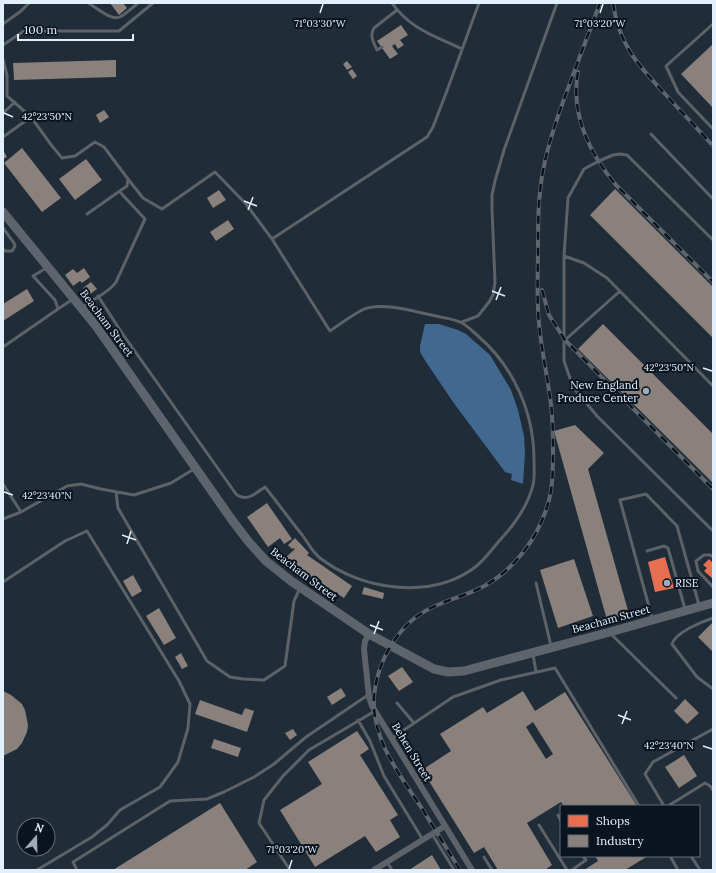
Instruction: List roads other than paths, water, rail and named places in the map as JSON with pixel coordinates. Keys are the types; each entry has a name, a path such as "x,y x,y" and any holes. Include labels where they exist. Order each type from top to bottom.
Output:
{"main road":[{"name":"Beacham Street","path":"3,212 104,337 195,468 257,552 273,568 300,588 369,634 428,666 448,672 464,671 713,603"}],"street":[{"name":"Behen Street","path":"369,634 365,641 364,649 368,695 375,711 472,870"},
{"path":"374,870 445,826"}],"lane":[{"path":"3,24 29,3"},
{"path":"88,3 104,13 116,18 138,3"},
{"path":"3,45 24,31 119,31 153,3"},
{"path":"392,3 397,10 418,29 462,49"},
{"path":"272,240 427,137 435,120 479,3"},
{"path":"462,322 478,316 490,302 493,295 496,282 492,194 504,150 557,3"},
{"path":"382,47 377,50 371,37 371,32 397,10"},
{"path":"713,24 666,66 678,92 713,129"},
{"path":"3,59 7,76 7,96 31,117 62,158 75,156 95,142 104,147 143,198 162,209 215,172 246,204 272,240 330,331 361,310 371,307 382,307 410,310 462,322 491,346 511,374 523,399 528,413 532,434 534,449 533,484 522,510 507,532 475,567 461,576 436,584 407,588 392,587 352,577 334,568 318,556 265,487 247,499 240,498 236,494 98,296"},
{"path":"3,113 15,102"},
{"path":"3,138 31,117"},
{"path":"651,134 713,199"},
{"path":"713,240 627,155 620,154 599,161 584,169 568,198 564,256 564,361 574,387 597,416 713,531"},
{"path":"87,214 128,186 128,179"},
{"path":"82,308 112,288 145,220 120,192"},
{"path":"3,228 15,246 12,251 5,251 3,249"},
{"path":"564,256 584,263 607,278 713,386"},
{"path":"48,267 33,276 55,300 58,309"},
{"path":"565,340 620,291"},
{"path":"3,347 73,298"},
{"path":"3,519 21,512 67,486 81,484 134,495 171,483 195,468"},
{"path":"3,484 21,512"},
{"path":"116,492 118,508 206,661 230,677 264,680 284,666 294,602 300,588"},
{"path":"653,620 620,500 646,494 677,526 699,607"},
{"path":"3,582 64,540 87,531 179,681 190,704 188,728 178,762 160,787 120,810 107,825 92,837 37,870"},
{"path":"647,550 664,546 668,548 685,611"},
{"path":"713,557 710,555 704,555 696,561 698,571 713,587"},
{"path":"536,583 552,648"},
{"path":"713,618 701,622 676,637 672,644 697,677 713,689"},
{"path":"610,632 676,698"},
{"path":"533,653 536,672"},
{"path":"392,738 453,697 501,680 554,668 638,805"},
{"path":"77,870 73,862 170,801 208,799 254,776 274,764 306,736 368,695"},
{"path":"396,703 414,724"},
{"path":"290,870 259,823 264,800 283,776 312,747 375,711"},
{"path":"358,720 370,741 384,776 423,840"},
{"path":"663,805 645,774 653,762 713,729"},
{"path":"670,805 705,784 710,786 713,790"},
{"path":"558,815 560,819"},
{"path":"539,825 566,870"},
{"path":"432,834 454,870"},
{"path":"484,857 492,870"},
{"path":"572,870 586,860 584,857"},
{"path":"671,857 678,870"},
{"path":"692,857 700,870"},
{"path":"388,862 392,870"}],"water":[{"path":"425,324 439,324 458,330 466,334 490,355 511,390 518,410 524,436 525,453 523,484 511,480 512,474 505,472 453,402 426,362 420,352"}],"railway":[{"path":"460,870 388,755 377,726 374,711 376,683 385,657 392,644 409,623 431,608 473,592 506,571 530,543 546,510 552,481 553,431 551,404 541,342 538,309 538,229 542,176 554,128 600,3"},
{"path":"613,3 616,18 625,43 639,65 713,146"},
{"path":"578,72 576,88 580,118 584,133 598,160 616,185 713,282"},
{"path":"542,290 549,315 565,340 713,489"}],"place":[{"name":"New England Produce Center","path":"646,391"},
{"name":"RISE","path":"667,583"}]}
